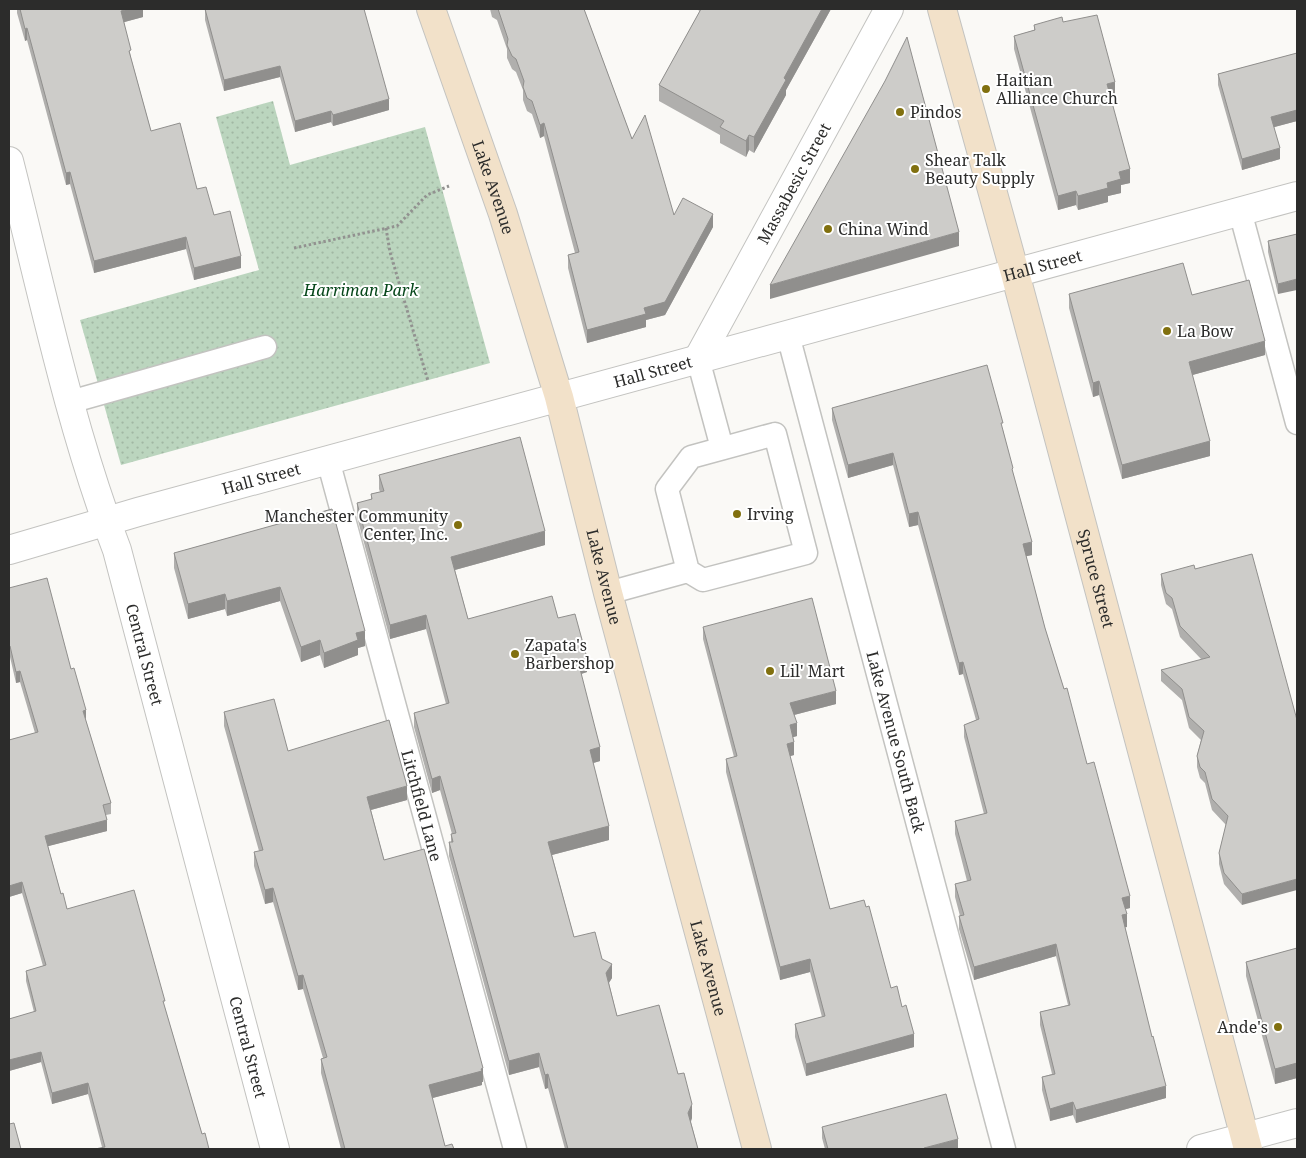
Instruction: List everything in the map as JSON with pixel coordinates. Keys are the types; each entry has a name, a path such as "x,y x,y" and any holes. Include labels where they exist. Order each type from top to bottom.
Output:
{"street":[{"name":"Lake Avenue","path":"431,9 503,214 559,397 608,593 757,1149"},
{"name":"Massabesic Street","path":"698,359 889,9"},
{"name":"Spruce Street","path":"942,9 1015,273 1246,1143"},
{"name":"Central Street","path":"9,161 70,402 92,480 117,550 275,1149"},
{"name":"Hall Street","path":"9,550 106,521 1297,196"},
{"path":"1201,1149 1246,1143 1297,1123"}],"lane":[{"path":"1240,211 1297,423"},
{"name":"Lake Avenue South Back","path":"788,335 1004,1149"},
{"path":"70,402 264,347"},
{"path":"698,359 722,448"},
{"path":"775,434 806,553 703,580 688,571 667,489 691,457 775,434"},
{"name":"Litchfield Lane","path":"328,460 515,1149"},
{"path":"608,593 688,571"}],"path":[{"path":"294,248 397,226 426,195 449,186"},
{"path":"386,228 390,252 428,381"}],"green space":[{"name":"Harriman Park","path":"273,101 290,165 425,127 490,363 121,465 80,320 259,270 216,117"}],"building":[{"path":"20,9 129,9 121,11 131,50 129,51 151,131 180,123 197,189 206,187 214,215 230,211 241,256 194,268 186,237 94,261 70,172 66,173 27,28 25,29"},
{"path":"205,9 364,9 389,99 333,115 331,111 295,121 280,66 224,80"},
{"path":"498,9 584,9 632,139 645,115 674,215 683,198 713,214 665,302 644,308 646,314 587,330 568,255 579,252 544,123 540,125 532,101 527,98 523,87 524,81 516,59 512,56 507,45 508,39"},
{"path":"701,9 822,9 784,78 786,80 754,137 749,135 746,141 720,127 724,121 659,85"},
{"path":"1097,15 1115,82 1107,84 1130,169 1119,172 1121,179 1107,183 1108,188 1078,196 1076,191 1058,196 1014,36 1035,30 1034,25 1062,17 1063,22"},
{"path":"907,37 959,232 770,285 885,81"},
{"path":"1297,53 1297,110 1271,117 1280,148 1242,159 1218,74"},
{"path":"1297,234 1297,279 1278,284 1268,241"},
{"path":"1183,263 1192,295 1249,280 1265,341 1189,362 1210,441 1122,465 1099,381 1093,383 1069,294"},
{"path":"987,365 1032,542 1023,544 1045,628 1064,689 1067,688 1087,764 1094,762 1130,896 1122,898 1127,914 1122,915 1166,1086 1076,1110 1073,1102 1050,1109 1042,1077 1055,1074 1040,1012 1070,1005 1056,944 974,967 959,916 964,915 955,884 971,880 955,821 987,813 964,725 979,719 963,662 959,663 918,512 909,514 893,453 848,465 832,408"},
{"path":"520,437 545,531 451,557 468,619 552,596 558,618 575,614 587,658 578,661 600,747 590,750 609,826 548,842 574,937 595,932 602,959 612,964 606,973 617,1016 659,1005 678,1074 684,1073 692,1104 688,1113 698,1149 568,1149 548,1074 545,1075 539,1053 509,1061 449,842 453,842 451,834 456,833 440,776 432,779 414,713 449,703 426,615 390,625 357,503 372,499 371,494 384,491 379,475"},
{"path":"332,509 365,631 356,633 358,640 324,653 320,640 301,647 280,587 227,601 225,594 188,604 174,553"},
{"path":"1252,554 1297,720 1297,879 1242,894 1224,873 1219,853 1228,816 1212,799 1205,772 1200,767 1197,756 1204,731 1189,717 1182,689 1161,670 1210,657 1180,626 1172,598 1166,593 1161,574 1194,565 1195,569"},
{"path":"47,578 71,669 74,668 86,710 83,711 111,803 103,805 107,820 45,836 61,894 63,893 67,909 134,890 165,1001 163,1001 202,1134 205,1133 209,1149 95,1149 105,1147 88,1083 52,1093 41,1052 9,1060 9,1019 36,1011 26,971 46,965 22,882 9,886 9,740 38,732 20,671 16,672 9,647 9,588"},
{"path":"812,598 836,691 790,703 797,723 790,725 794,742 787,744 830,909 864,900 866,907 869,906 891,988 897,986 902,1007 906,1005 914,1034 806,1064 795,1024 825,1016 810,959 780,967 726,759 737,756 703,627"},
{"path":"274,699 288,751 389,720 407,786 367,797 384,860 424,849 483,1068 481,1069 482,1071 429,1085 445,1146 452,1144 454,1149 345,1149 321,1059 327,1057 303,975 298,976 273,888 265,890 254,852 263,850 224,712"},
{"name":"Ande's","path":"1297,948 1297,1063 1275,1069 1246,962"},
{"path":"946,1094 958,1139 924,1149 828,1149 822,1127"},
{"path":"14,1123 21,1149 9,1149 9,1124"}],"place":[{"name":"Haitian Alliance Church","path":"986,89"},
{"name":"Pindos","path":"900,112"},
{"name":"Shear Talk Beauty Supply","path":"915,169"},
{"name":"China Wind","path":"828,229"},
{"name":"La Bow","path":"1167,331"},
{"name":"Irving","path":"737,514"},
{"name":"Manchester Community Center, Inc.","path":"458,525"},
{"name":"Zapata's Barbershop","path":"515,654"},
{"name":"Lil' Mart","path":"770,671"},
{"name":"Ande's","path":"1278,1027"}]}
